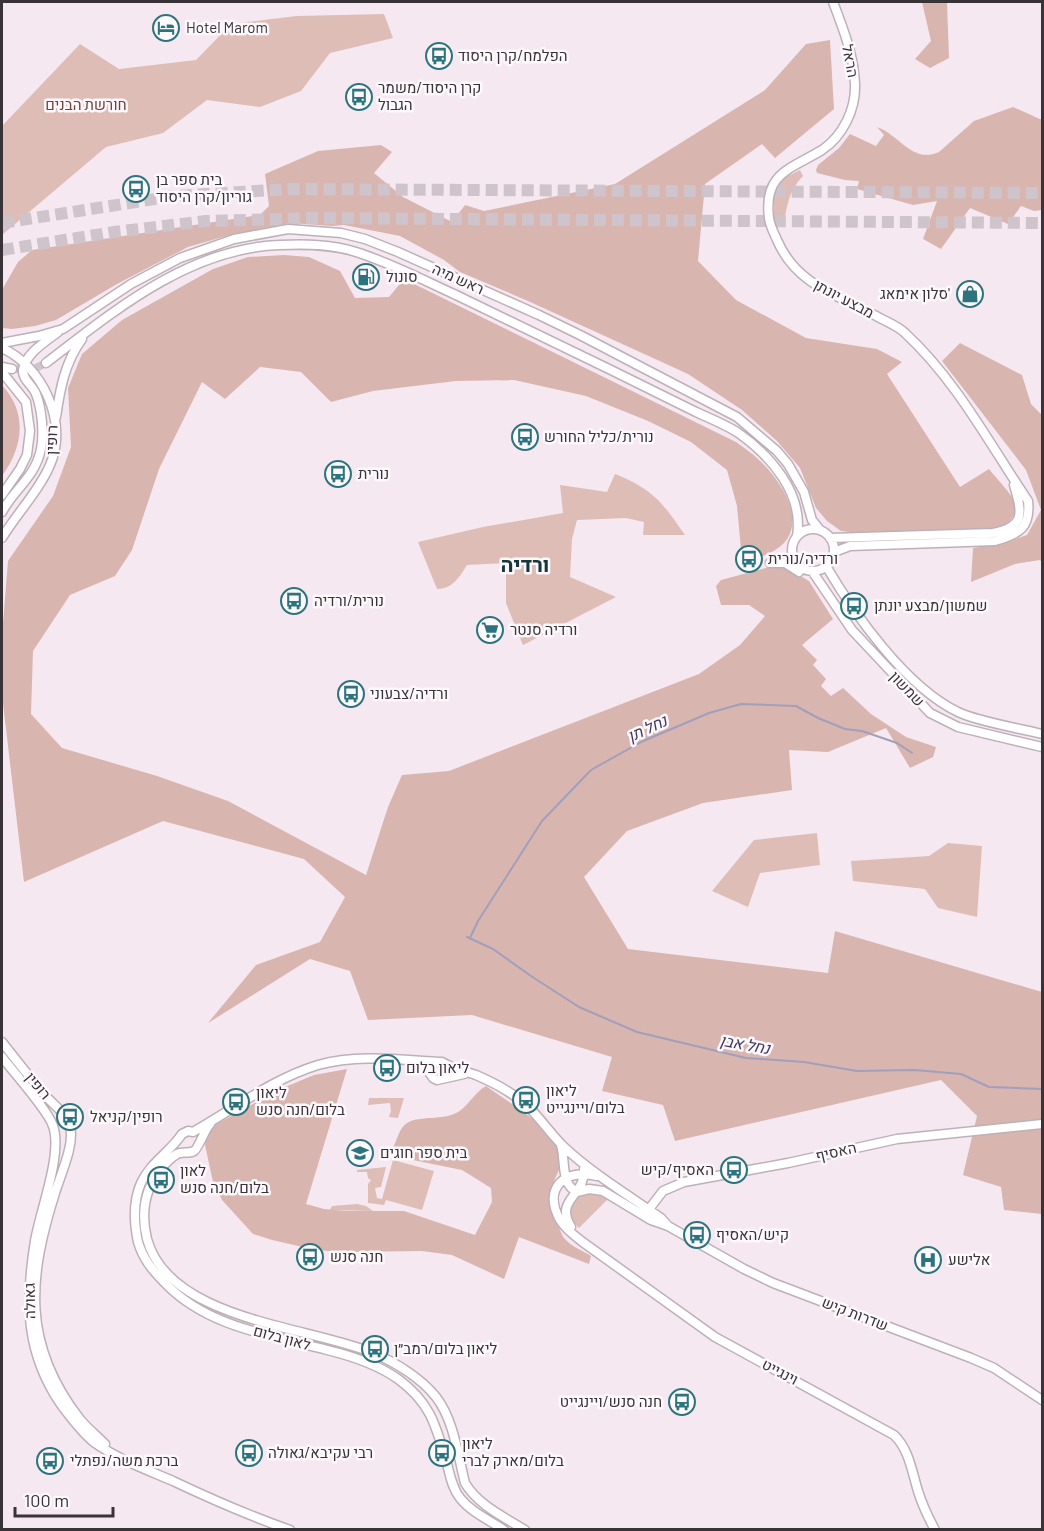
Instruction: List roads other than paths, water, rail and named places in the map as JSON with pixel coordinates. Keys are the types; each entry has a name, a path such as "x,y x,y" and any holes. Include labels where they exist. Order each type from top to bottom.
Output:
{"street":[{"name":"הראל","path":"832,2 846,37 854,71 854,100 847,121"},
{"name":"מבצע יונתן","path":"834,552 850,546 995,541 1010,537 1020,531 1027,522 1029,512 1028,501 945,376 904,331 801,276 791,266 779,246 769,221 768,207 771,188 783,171 832,142 847,121"},
{"name":"ראש מיה","path":"2,343 39,336 63,328 141,279 180,258 234,239 288,229 341,233 365,239 398,252 580,334 737,417 777,451 788,464 804,492 812,520 820,530"},
{"name":"ראש מיה","path":"46,363 133,298 210,259 242,248 280,245 321,246 355,251 400,269 736,432 779,472 789,489 796,505 799,525 797,536"},
{"path":"2,512 33,472 41,446 40,407 23,371 35,351 63,328"},
{"path":"55,429 63,377 69,360 89,330"},
{"name":"רופין","path":"2,348 26,363 42,383 51,403 55,429 55,449 51,463 2,538"},
{"path":"2,367 12,369"},
{"name":"רופין","path":"2,372 26,402 30,431 27,455 2,495"},
{"name":"מבצע יונתן","path":"830,538 982,534 1003,531 1013,527 1021,513 1012,476"},
{"path":"770,563 785,563 801,573 813,573 826,566 834,552 830,538 820,530 808,530 797,536 792,546 794,560 801,567 813,573"},
{"name":"שמשון","path":"826,566 844,597 870,633 907,673 943,704 968,716 1042,734"},
{"name":"שמשון","path":"813,573 852,630 930,713 958,727 1042,747"},
{"name":"רופין","path":"2,1042 65,1117 71,1131"},
{"name":"רופין","path":"2,1057 52,1122"},
{"path":"212,1121 196,1150 185,1152 180,1148 179,1139 184,1133 193,1132 233,1106 293,1074 320,1065 396,1058 442,1062 447,1067 500,1086 519,1099 546,1125 561,1145 603,1178"},
{"path":"414,1061 430,1072"},
{"path":"435,1063 431,1066 430,1072 432,1078 437,1080 471,1074"},
{"path":"446,1077 447,1067"},
{"name":"גאולה","path":"52,1122 55,1132 55,1154 38,1225 28,1286 33,1346 49,1385 72,1419 87,1436 114,1453 223,1504 290,1530"},
{"name":"האסיף","path":"647,1213 663,1191 684,1182 788,1164 897,1139 1042,1124"},
{"name":"גאולה","path":"71,1131 39,1255 36,1287 38,1336 50,1373 72,1408 90,1430 114,1453"},
{"path":"193,1132 199,1141"},
{"name":"לאון בלום","path":"179,1139 151,1167 141,1184 136,1201 135,1229 149,1267 180,1299 221,1321 345,1354 371,1363 397,1378 426,1405 438,1433 453,1487 459,1497 477,1513 504,1530"},
{"path":"561,1145 569,1187 578,1192 584,1182 585,1174 582,1163"},
{"name":"לאון בלום","path":"185,1152 177,1154 159,1172 149,1189 144,1211 145,1232 151,1253 163,1268 187,1290 225,1311 348,1344 375,1353 404,1370 437,1398 447,1419 465,1483 476,1498 525,1530"},
{"path":"566,1178 585,1174 603,1178"},
{"name":"וינגייט","path":"566,1178 554,1189 558,1213 566,1228 584,1243 715,1337 894,1435 906,1454 919,1494 935,1530"},
{"name":"שדרות קיש","path":"603,1178 647,1213"},
{"name":"שדרות קיש","path":"578,1192 589,1189 603,1191 773,1283 994,1368 1042,1400"},
{"name":"וינגייט","path":"578,1192 569,1200 566,1216 571,1228 584,1243"}],"waterway":[{"name":"נחל תן","path":"470,938 478,921 542,821 591,770 641,742 709,713 741,704 796,706 845,729 862,731 897,743 912,753"},
{"name":"נחל אבן","path":"467,937 493,949 579,1007 637,1032 746,1058 804,1062 857,1071 915,1070 961,1074 989,1087 1042,1089"}],"tunnel":[{"path":"2,223 174,196 289,189 1042,193"},
{"path":"2,250 114,232 206,221 315,218 1042,223"},
{"path":"12,369 34,369 46,363"}],"place":[{"name":"Hotel Marom","path":"166,28"},
{"name":"הפלמח/קרן היסוד","path":"439,56"},
{"name":"קרן היסוד/משמר הגבול","path":"359,97"},
{"name":"בית ספר בן גוריון/קרן היסוד","path":"136,189"},
{"name":"סונול","path":"366,277"},
{"name":"סלון אימאג'","path":"970,294"},
{"name":"נורית/כליל החורש","path":"525,437"},
{"name":"נורית","path":"338,474"},
{"name":"ורדיה/נורית","path":"749,559"},
{"name":"נורית/ורדיה","path":"294,601"},
{"name":"שמשון/מבצע יונתן","path":"854,606"},
{"name":"ורדיה סנטר","path":"490,630"},
{"name":"ורדיה/צבעוני","path":"351,694"},
{"name":"ליאון בלום","path":"387,1068"},
{"name":"ליאון בלום/ויינגייט","path":"526,1100"},
{"name":"ליאון בלום/חנה סנש","path":"236,1102"},
{"name":"רופין/קניאל","path":"70,1117"},
{"name":"בית ספר חוגים","path":"360,1153"},
{"name":"האסיף/קיש","path":"734,1170"},
{"name":"לאון בלום/חנה סנש","path":"161,1180"},
{"name":"קיש/האסיף","path":"697,1235"},
{"name":"חנה סנש","path":"310,1257"},
{"name":"אלישע","path":"928,1260"},
{"name":"ליאון בלום/רמב״ן","path":"375,1349"},
{"name":"חנה סנש/ויינגייט","path":"682,1402"},
{"name":"רבי עקיבא/גאולה","path":"249,1453"},
{"name":"ליאון בלום/מארק לברי","path":"442,1453"},
{"name":"ברכת משה/נפתלי","path":"50,1461"}],"district":[{"name":"ורדיה","path":"525,565"}],"park label":[{"name":"חורשת הבנים","path":"86,105"}]}
